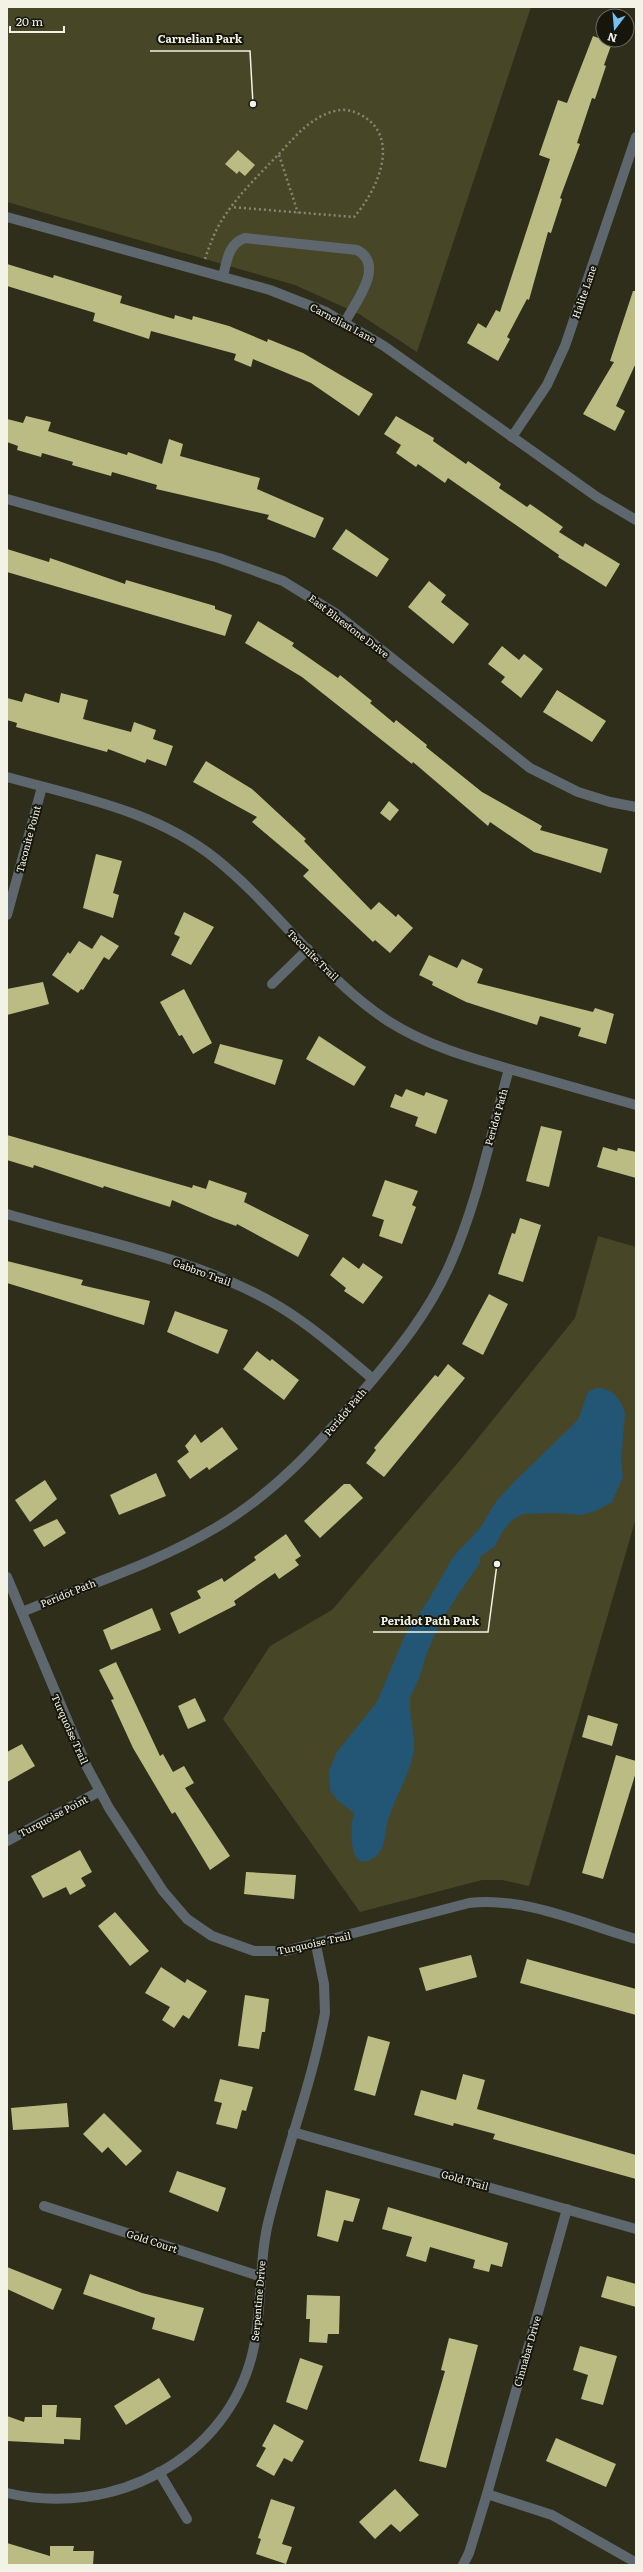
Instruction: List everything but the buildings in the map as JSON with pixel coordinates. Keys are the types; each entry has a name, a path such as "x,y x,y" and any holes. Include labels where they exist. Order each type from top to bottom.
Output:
{"street":[{"name":"Halite Lane","path":"512,437 547,385 566,346 636,137"},
{"name":"Carnelian Lane","path":"7,217 223,276 291,297 345,322 408,362 597,497 636,520"},
{"path":"223,276 234,244 245,238 357,250 366,257 370,271 364,287 345,322"},
{"name":"East Bluestone Drive","path":"7,499 219,558 283,581 335,613 530,768 578,792 610,802 636,807"},
{"name":"Taconite Trail","path":"7,777 135,814 186,839 230,871 356,997 402,1029 446,1050 636,1105"},
{"name":"Taconite Point","path":"7,915 42,787"},
{"path":"272,984 308,949"},
{"name":"Peridot Path","path":"22,1612 176,1549 231,1518 295,1467 328,1433 374,1379 415,1327 434,1297 452,1260 466,1223 509,1069"},
{"name":"Gabbro Trail","path":"7,1214 179,1263 240,1286 298,1318 374,1379"},
{"name":"Turquoise Trail","path":"7,1577 64,1716 100,1791 163,1891 176,1907 200,1929 223,1942 254,1951 285,1951 316,1945 469,1903 487,1901 527,1907 636,1939"},
{"name":"Turquoise Point","path":"7,1841 100,1791"},
{"name":"Serpentine Drive","path":"7,2493 40,2500 91,2498 111,2493 159,2472 180,2460 197,2447 222,2417 240,2386 253,2350 258,2316 259,2276 269,2219 325,2013 324,1984 316,1945"},
{"name":"Gold Trail","path":"293,2132 636,2229"},
{"name":"Gold Court","path":"44,2206 259,2276"},
{"name":"Cinnabar Drive","path":"463,2565 469,2553 487,2494 567,2209"},
{"path":"159,2472 187,2519"},
{"path":"487,2494 552,2515 636,2562"}],"path":[{"path":"200,270 213,236 231,207 278,154 315,119 341,110 354,112 369,120 381,138 383,154 379,178 354,217 231,207"},
{"path":"278,154 298,213"}],"shaded area":[{"path":"7,7 531,7 417,352 359,314 295,285 7,202"},
{"path":"598,1236 636,1247 636,1518 529,1886 502,1880 482,1880 360,1912 223,1719 270,1646 332,1610 462,1458 575,1318"}],"water":[{"path":"596,1388 602,1388 615,1395 621,1403 625,1414 621,1461 623,1477 612,1502 598,1510 583,1515 554,1513 523,1514 512,1520 502,1532 495,1546 480,1557 480,1563 439,1626 427,1652 419,1679 411,1697 410,1709 414,1741 413,1757 393,1805 382,1848 377,1855 368,1861 361,1861 356,1857 353,1849 352,1820 354,1813 337,1800 330,1790 329,1771 337,1752 377,1702 406,1633 428,1601 453,1557 481,1527 495,1503 513,1483 578,1420 588,1392"}],"place":[{"name":"Carnelian Park","path":"253,104"},
{"name":"Peridot Path Park","path":"497,1564"}]}
